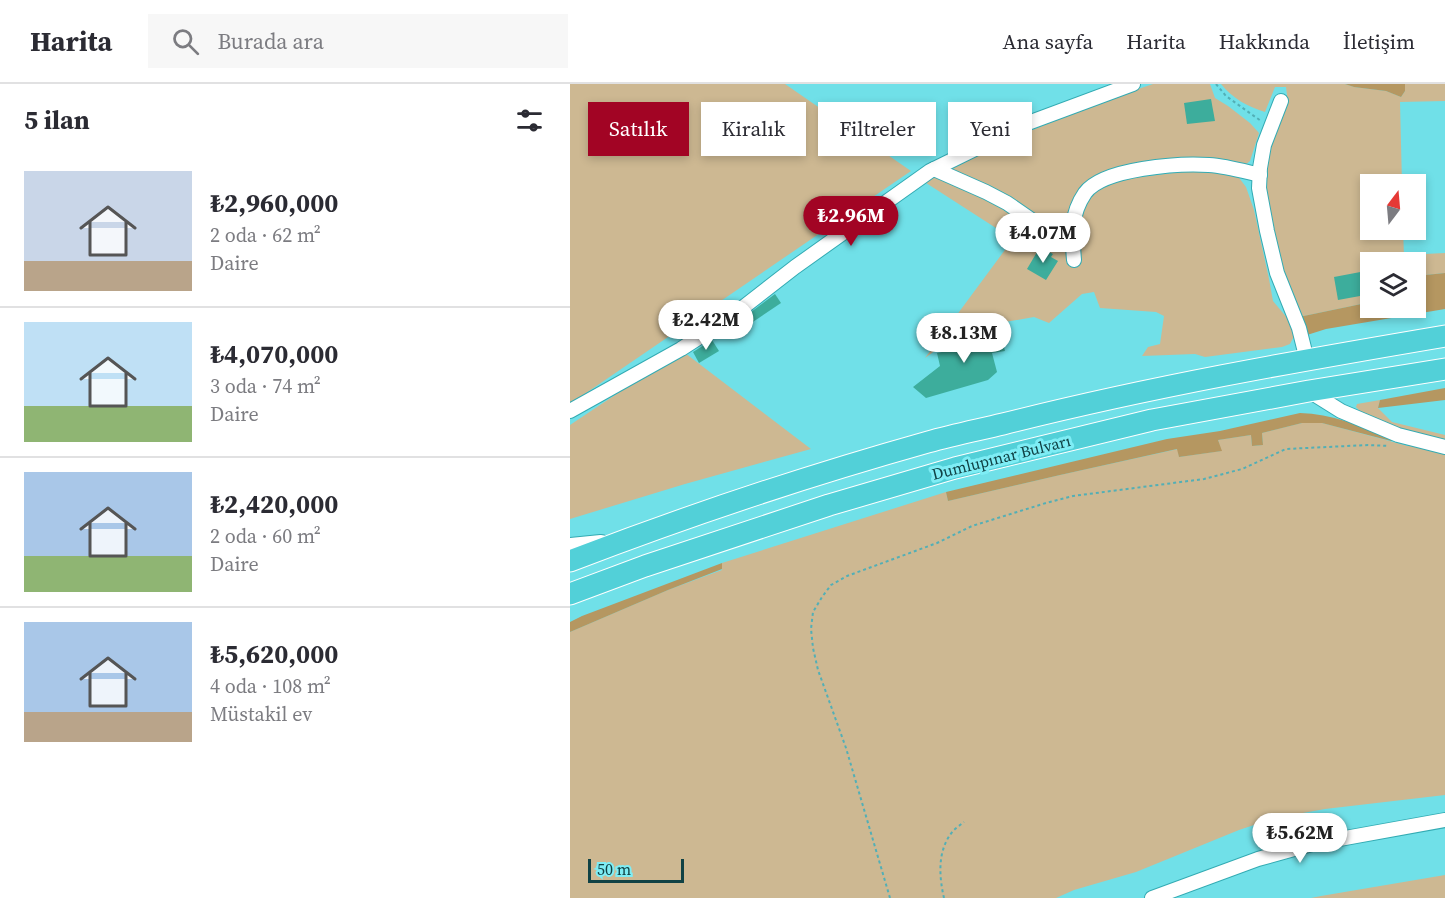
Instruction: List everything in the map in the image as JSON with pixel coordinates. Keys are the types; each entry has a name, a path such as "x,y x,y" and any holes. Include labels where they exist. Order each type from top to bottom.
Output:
{"highway":[{"name":"Dumlupınar Bulvarı","path":"570,561 753,496 929,442 1054,411 1194,381 1445,336"},
{"name":"Dumlupınar Bulvarı","path":"570,594 645,566 829,505 955,468 1152,420 1445,369"},
{"path":"570,610 645,566"}],"main road":[{"path":"570,548 621,542"}],"street":[{"path":"570,411 681,349 732,316 795,267 934,169 1028,123 1133,84"},
{"path":"1281,101 1264,145 1259,188 1275,262 1299,328 1307,360"},
{"path":"1074,260 1072,230 1074,217 1086,192 1095,183 1132,171 1193,165 1211,165 1260,175"},
{"path":"934,169 1007,203 1033,221 1072,230"},
{"path":"1309,391 1341,411 1398,435 1445,447"},
{"path":"1152,898 1258,859 1312,844 1445,820"}],"path":[{"path":"1216,84 1226,96 1271,127"},
{"path":"891,898 813,648 811,629 813,612 831,585 847,576 928,547 972,526 1073,496 1204,479 1242,469 1286,449 1395,446 1416,440"},
{"path":"944,898 940,882 941,856 952,832 964,822"}],"shaded area":[{"path":"570,84 785,84 818,107 818,156 889,156 911,171 570,404"},
{"path":"1153,84 1210,84 1215,98 1250,123 1259,133 1250,161 1244,166 1210,161 1093,181 1078,191 1067,214 1066,237 1074,267 1079,264 1078,220 1091,195 1115,180 1206,169 1237,175 1246,187 1254,210 1273,301 1288,319 1295,334 1290,344 1205,357 1195,354 1142,356 1148,347 1160,344 1164,316 1156,312 1100,308 1094,292 1082,294 1049,323 1034,317 965,329 925,358 1013,239 923,181 971,156 1032,156 1032,130 1094,104"},
{"path":"1221,84 1345,84 1386,91 1401,97 1405,91 1405,84 1445,84 1445,101 1400,102 1402,174 1360,174 1360,240 1403,240 1404,252 1360,252 1360,304 1299,317 1286,289 1263,187 1262,161 1287,95 1286,87 1275,87 1265,112 1230,94"},
{"path":"1345,84 1405,84 1405,91 1401,97 1386,91"},
{"path":"1445,253 1445,273 1426,275 1426,254"},
{"path":"1445,273 1445,309 1426,312 1426,275"},
{"path":"1360,304 1360,318 1391,318 1326,329 1307,335 1299,317"},
{"path":"685,353 811,449 570,519 570,425 630,385"},
{"path":"1445,388 1445,400 1378,408 1380,400"},
{"path":"1380,400 1378,408 1392,422 1445,435 1445,441 1384,423 1362,413 1356,407 1357,404"},
{"path":"1300,413 1346,421 1391,436 1393,439 1391,441 1322,423 1302,423 1262,433 1263,445 1252,446 1251,435 1218,440 1222,451 1179,457 1177,449 948,501 946,492 1167,439 1220,431"},
{"path":"1302,423 1322,423 1408,446 1413,443 1445,453 1445,795 1325,809 1275,818 1239,830 1136,872 1074,890 1056,898 570,898 570,632 668,590 722,570 722,563 946,492 948,501 1178,449 1179,457 1221,451 1218,440 1251,435 1252,446 1263,445 1262,433"},
{"path":"722,563 722,569 570,632 570,622 582,616"},
{"path":"1445,875 1445,898 1311,898 1321,896"}],"building":[{"path":"1211,99 1215,121 1187,124 1184,103"},
{"path":"1040,247 1053,254 1051,257 1058,261 1046,280 1027,269"},
{"path":"1360,272 1360,296 1338,300 1334,277"},
{"path":"775,294 781,303 732,336 727,330"},
{"path":"999,327 1005,351 992,353 997,372 988,380 926,398 913,387 940,366 937,353 966,347 963,334"},
{"path":"712,340 719,351 699,363 693,352"}]}
